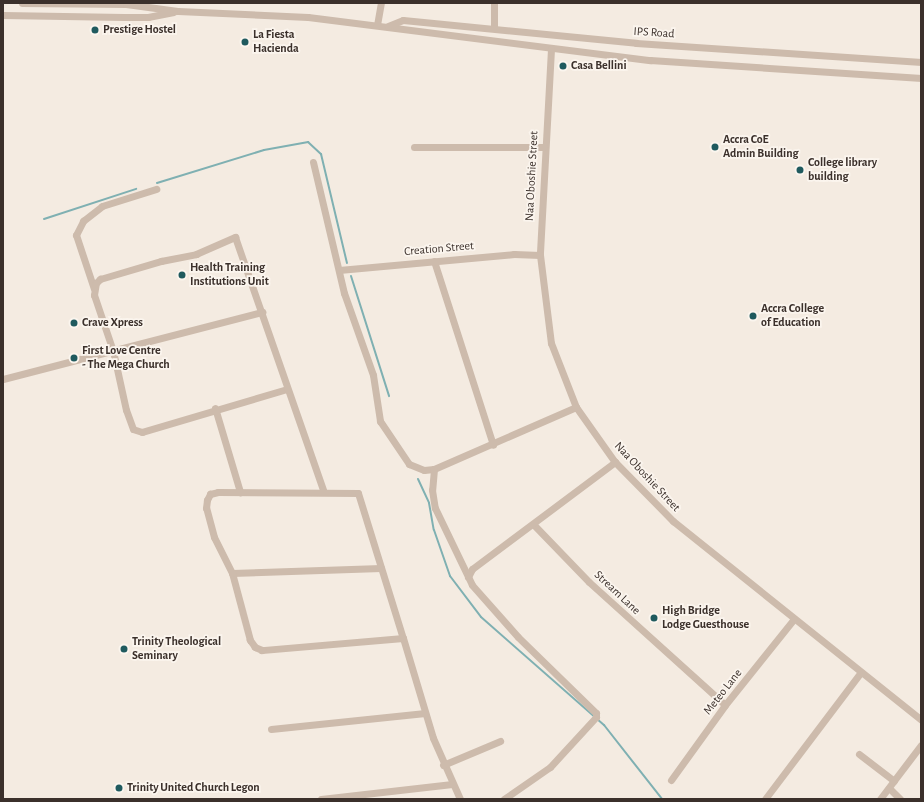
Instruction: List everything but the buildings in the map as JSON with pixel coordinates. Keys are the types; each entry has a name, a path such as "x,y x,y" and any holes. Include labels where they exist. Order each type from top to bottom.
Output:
{"street":[{"name":"IPS Road","path":"22,3 126,4 178,11 293,16 388,26 551,49 650,60 921,78"},
{"path":"377,25 381,3"},
{"path":"494,3 494,28"},
{"name":"IPS Road","path":"3,15 148,17 178,11"},
{"name":"IPS Road","path":"388,26 403,20 636,43 921,62"},
{"name":"Naa Oboshie Street","path":"551,49 544,147 540,255 551,342 576,407 615,462 673,521 921,720"},
{"path":"414,147 544,147"},
{"path":"313,162 344,293 373,375 380,421 409,464 424,470 434,469 493,445 576,407"},
{"path":"156,189 102,206 83,221 76,235 113,350 126,410 133,429 142,432 215,408 287,389"},
{"path":"94,289 100,279 196,254 235,237 324,492"},
{"name":"Creation Street","path":"339,270 434,260 514,254 540,255"},
{"path":"434,260 493,445"},
{"path":"3,379 262,312"},
{"path":"215,408 240,492"},
{"path":"468,577 472,569 534,525 615,462"},
{"path":"434,469 432,490 435,508 472,585 518,637 596,713 596,717 550,767 504,799"},
{"path":"403,638 262,650 255,647 250,640 232,573 214,537 206,500 210,494 218,492 358,493 403,638 425,713 443,765 460,799"},
{"name":"Stream Lane","path":"534,525 589,582 725,705"},
{"path":"232,573 381,568"},
{"name":"Meteo Lane","path":"671,780 725,705 794,619"},
{"path":"765,799 861,672"},
{"path":"271,729 425,713"},
{"path":"443,765 500,741"},
{"path":"880,799 921,745"},
{"path":"859,754 894,781"},
{"path":"321,799 452,784"},
{"path":"889,788 900,799"}],"waterway":[{"path":"157,183 264,150 308,142 321,154 347,263"},
{"path":"44,219 136,189"},
{"path":"351,276 389,396"},
{"path":"418,479 429,503 434,530 450,576 481,617 604,725 662,799"}],"place":[{"name":"Prestige Hostel","path":"95,30"},
{"name":"La Fiesta Hacienda","path":"245,42"},
{"name":"Casa Bellini","path":"563,66"},
{"name":"Accra CoE Admin Building","path":"715,147"},
{"name":"College library building","path":"800,170"},
{"name":"Health Training Institutions Unit","path":"182,275"},
{"name":"Accra College of Education","path":"753,316"},
{"name":"Crave Xpress","path":"74,323"},
{"name":"First Love Centre - The Mega Church","path":"74,358"},
{"name":"High Bridge Lodge Guesthouse","path":"654,618"},
{"name":"Trinity Theological Seminary","path":"124,649"},
{"name":"Trinity United Church Legon","path":"119,788"}]}
